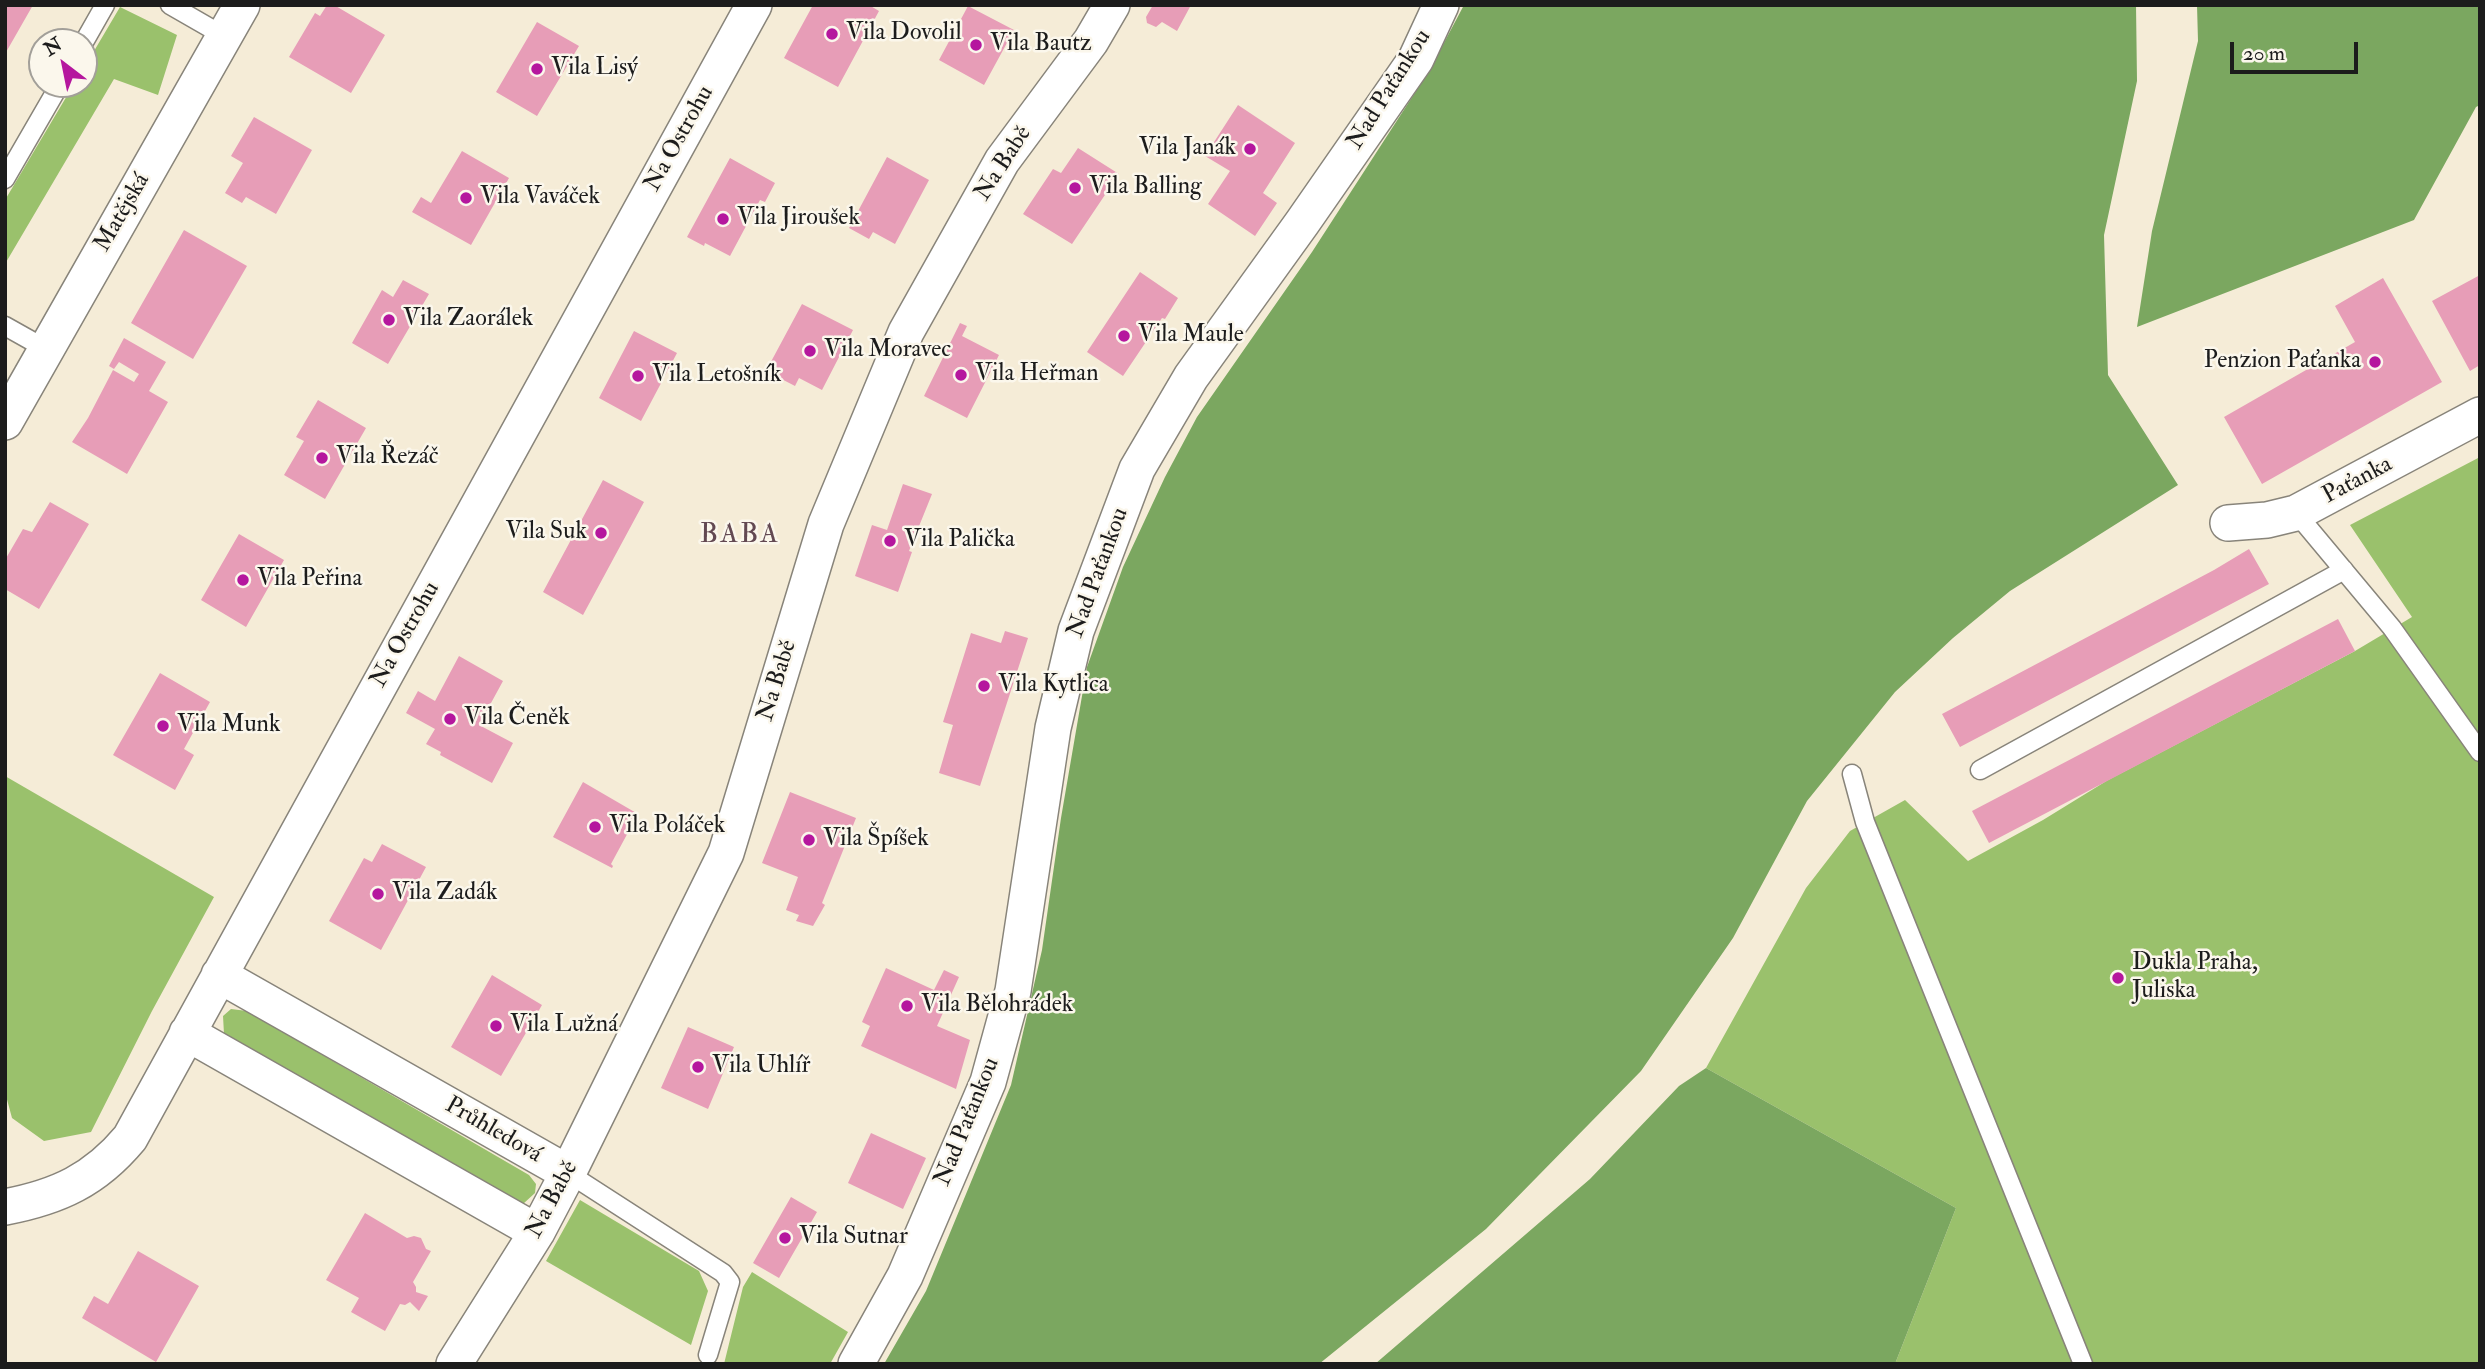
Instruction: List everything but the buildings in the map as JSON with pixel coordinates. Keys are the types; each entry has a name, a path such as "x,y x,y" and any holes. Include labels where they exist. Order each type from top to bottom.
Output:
{"street":[{"name":"Matějská","path":"5,422 242,5"},
{"name":"Na Ostrohu","path":"5,1206 58,1194 98,1170 130,1138 754,5"},
{"name":"Na Babě","path":"454,1364 537,1232 726,853 826,524 906,332 1002,161 1091,41 1112,5"},
{"name":"Nad Paťankou","path":"856,1364 905,1276 988,1082 1013,991 1053,728 1073,643 1138,469 1191,377 1416,59 1441,5"},
{"name":"Paťanka","path":"2228,523 2267,520 2296,513 2480,415"},
{"name":"Průhledová","path":"219,975 568,1173"},
{"path":"187,1033 537,1232"}],"lane":[{"path":"92,28 106,5"},
{"path":"170,5 224,36"},
{"path":"5,179 52,98"},
{"path":"5,326 47,349"},
{"path":"2296,513 2392,628 2480,752"},
{"path":"1980,770 2344,570"},
{"path":"1852,774 1865,822 2083,1364"},
{"name":"Průhledová","path":"568,1173 723,1273 730,1282 708,1355"}],"green space":[{"path":"1464,5 2136,5 2137,81 2104,235 2108,375 2178,485 2010,591 1953,638 1895,692 1807,801 1733,938 1641,1071 1486,1229 1319,1364 884,1364 926,1291 1011,1085 1042,950 1087,667 1123,567 1165,477 1197,417 1312,252 1429,71"},
{"path":"2197,5 2480,5 2480,105 2476,107 2414,220 2137,327 2152,231 2198,41"},
{"path":"120,7 177,35 158,95 114,79 5,264 5,200 66,98 98,98 98,44"},
{"name":"Dukla Praha, Juliska","path":"2480,457 2480,1364 1895,1364 1956,1208 1706,1068 1806,888 1850,831 1905,800 1968,861 2108,780 2355,651 2412,617 2350,525"},
{"path":"5,776 214,897 91,1132 44,1141 12,1118 5,1092"},
{"path":"231,1009 247,1011 529,1175 536,1184 535,1193 523,1204 513,1202 224,1034 223,1016"},
{"path":"1706,1068 1956,1208 1895,1364 1375,1364 1590,1179 1679,1086"},
{"path":"580,1200 699,1271 708,1291 691,1345 546,1261"},
{"path":"752,1272 848,1332 830,1364 724,1364 743,1287"}],"place":[{"name":"Vila Dovolil","path":"832,34"},
{"name":"Vila Bautz","path":"976,45"},
{"name":"Vila Lisý","path":"537,69"},
{"name":"Vila Janák","path":"1250,149"},
{"name":"Vila Balling","path":"1075,188"},
{"name":"Vila Vaváček","path":"466,198"},
{"name":"Vila Jiroušek","path":"723,219"},
{"name":"Vila Zaorálek","path":"389,320"},
{"name":"Vila Maule","path":"1124,336"},
{"name":"Vila Moravec","path":"810,351"},
{"name":"Penzion Paťanka","path":"2375,362"},
{"name":"Vila Heřman","path":"961,375"},
{"name":"Vila Letošník","path":"638,376"},
{"name":"Vila Řezáč","path":"322,458"},
{"name":"Vila Suk","path":"601,533"},
{"name":"Vila Palička","path":"890,541"},
{"name":"Vila Peřina","path":"243,580"},
{"name":"Vila Kytlica","path":"984,686"},
{"name":"Vila Čeněk","path":"450,719"},
{"name":"Vila Munk","path":"163,726"},
{"name":"Vila Poláček","path":"595,827"},
{"name":"Vila Špíšek","path":"809,840"},
{"name":"Vila Zadák","path":"378,894"},
{"name":"Dukla Praha, Juliska","path":"2118,978"},
{"name":"Vila Bělohrádek","path":"907,1006"},
{"name":"Vila Lužná","path":"496,1026"},
{"name":"Vila Uhlíř","path":"698,1067"},
{"name":"Vila Sutnar","path":"785,1238"}],"district":[{"name":"BABA","path":"740,536"}]}
